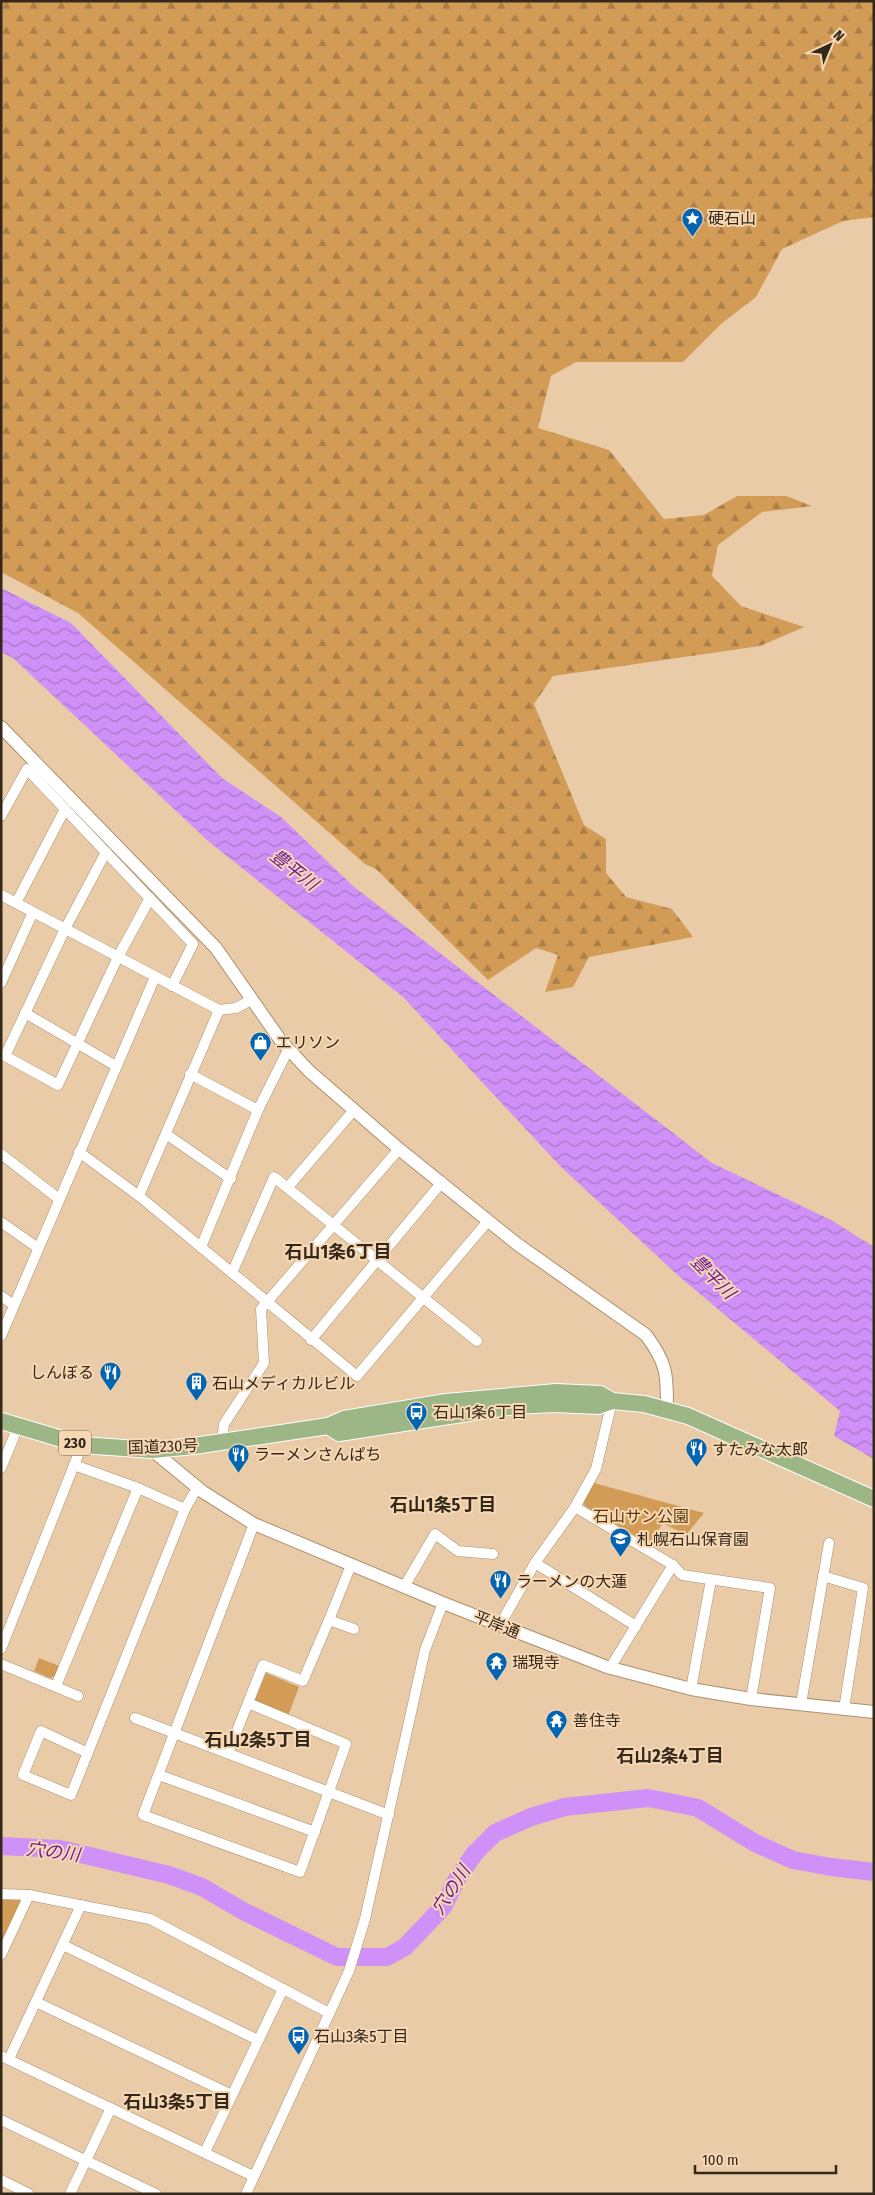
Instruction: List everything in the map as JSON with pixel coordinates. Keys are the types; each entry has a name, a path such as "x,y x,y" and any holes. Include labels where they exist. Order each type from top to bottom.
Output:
{"highway":[{"name":"国道230号","path":"1,1421 82,1445 152,1450 222,1442 328,1426 344,1419 446,1402 511,1394 556,1392 600,1394 612,1401 644,1404 688,1416 874,1499"}],"street":[{"path":"1,727 216,948 288,1050 309,1071 399,1149 488,1220 566,1280 646,1335 665,1366 668,1380 668,1411"},
{"path":"1,816 27,769 193,944 172,986"},
{"path":"16,903 65,809"},
{"path":"106,852 65,929 5,1056 58,1085 118,957 150,898"},
{"path":"1,895 219,1010 236,1008 251,1000"},
{"path":"1,983 33,912"},
{"path":"1,1336 154,977"},
{"path":"139,1196 219,1010"},
{"path":"25,1013 116,1066"},
{"path":"201,1247 258,1110 288,1050"},
{"path":"190,1074 258,1110"},
{"path":"288,1187 354,1110"},
{"path":"166,1134 231,1178"},
{"path":"222,1442 224,1424 264,1363 261,1309 399,1149"},
{"path":"79,1152 139,1196 311,1340 357,1376 488,1220"},
{"path":"1,1154 59,1199"},
{"path":"232,1273 274,1177 477,1341"},
{"path":"311,1340 442,1182"},
{"path":"1,1222 38,1248"},
{"path":"1,1296 14,1306"},
{"path":"500,1625 535,1563 575,1507 596,1469 612,1401"},
{"path":"1,1468 18,1427"},
{"path":"1,1649 82,1445"},
{"name":"平岸通","path":"152,1450 197,1488 254,1524 443,1603 610,1668 691,1689 750,1699 874,1712"},
{"path":"74,1465 138,1488 185,1509"},
{"path":"56,1686 138,1488"},
{"path":"88,1753 41,1731 24,1775 71,1795 88,1753 185,1509 197,1488"},
{"path":"575,1507 673,1565 682,1575 770,1588 750,1699"},
{"path":"248,1704 346,1744 300,1872 143,1815 254,1524"},
{"path":"404,1587 435,1534 458,1551 493,1554"},
{"path":"801,1704 829,1543"},
{"path":"535,1563 636,1626"},
{"path":"228,1753 263,1665 303,1682 351,1565"},
{"path":"610,1668 673,1565"},
{"path":"823,1576 863,1588 844,1709"},
{"path":"691,1689 711,1580"},
{"path":"246,2194 349,1971 365,1919 425,1650 443,1603"},
{"path":"329,1620 354,1629"},
{"path":"1,1664 78,1696"},
{"path":"135,1718 389,1814"},
{"path":"159,1775 315,1832"},
{"path":"1,1894 29,1895 150,1919 329,2013"},
{"path":"1,1955 29,1895"},
{"path":"81,1906 36,2002 5,2057 253,2176"},
{"path":"63,1945 258,2040"},
{"path":"204,2152 283,1989"},
{"path":"36,2002 232,2095"},
{"path":"70,2194 111,2108"},
{"path":"1,2120 156,2194"},
{"path":"1,2180 29,2194"}],"green space":[{"path":"1,1 874,1 874,217 843,221 782,249 756,297 721,324 683,362 576,362 551,376 538,428 609,450 664,519 704,515 737,496 786,496 812,506 762,512 718,545 712,576 741,606 804,627 760,646 553,676 534,704 584,825 606,839 606,873 626,897 672,909 693,937 589,957 573,987 545,992 558,955 536,948 488,980 376,869 365,864 78,613 1,572"},
{"name":"石山サン公園","path":"594,1483 704,1513 686,1535 663,1523 649,1544 585,1506 583,1502"},
{"path":"39,1658 59,1666 55,1676 50,1678 34,1671"},
{"path":"266,1673 299,1687 288,1716 254,1702"},
{"path":"1,1900 21,1900 1,1945"}],"water":[{"name":"豊平川","path":"1,588 71,623 222,778 281,817 353,886 712,1163 831,1220 874,1247 874,1459 834,1436 840,1411 682,1279 560,1166 403,997 207,840 13,658 1,652"}],"waterway":[{"name":"穴の川","path":"1,1846 60,1849 169,1875 202,1887 243,1911 337,1957 387,1957 405,1947 443,1907 457,1879 474,1854 495,1833 531,1817 565,1807 648,1798 679,1804 698,1808 755,1843 793,1860 874,1872"}],"place":[{"name":"硬石山","path":"692,237"},
{"name":"エリソン","path":"260,1061"},
{"name":"しんぼる","path":"110,1391"},
{"name":"石山メディカルビル","path":"196,1402"},
{"name":"石山1条6丁目","path":"417,1431"},
{"name":"すたみな太郎","path":"696,1468"},
{"name":"ラーメンさんぱち","path":"238,1473"},
{"name":"札幌石山保育園","path":"621,1558"},
{"name":"ラーメンの大蓮","path":"500,1600"},
{"name":"瑞現寺","path":"496,1681"},
{"name":"善住寺","path":"557,1739"},
{"name":"石山3条5丁目","path":"298,2055"}],"district":[{"name":"石山1条6丁目","path":"338,1252"},
{"name":"石山1条5丁目","path":"443,1505"},
{"name":"石山2条5丁目","path":"258,1740"},
{"name":"石山2条4丁目","path":"670,1756"},
{"name":"石山3条5丁目","path":"177,2102"}]}
